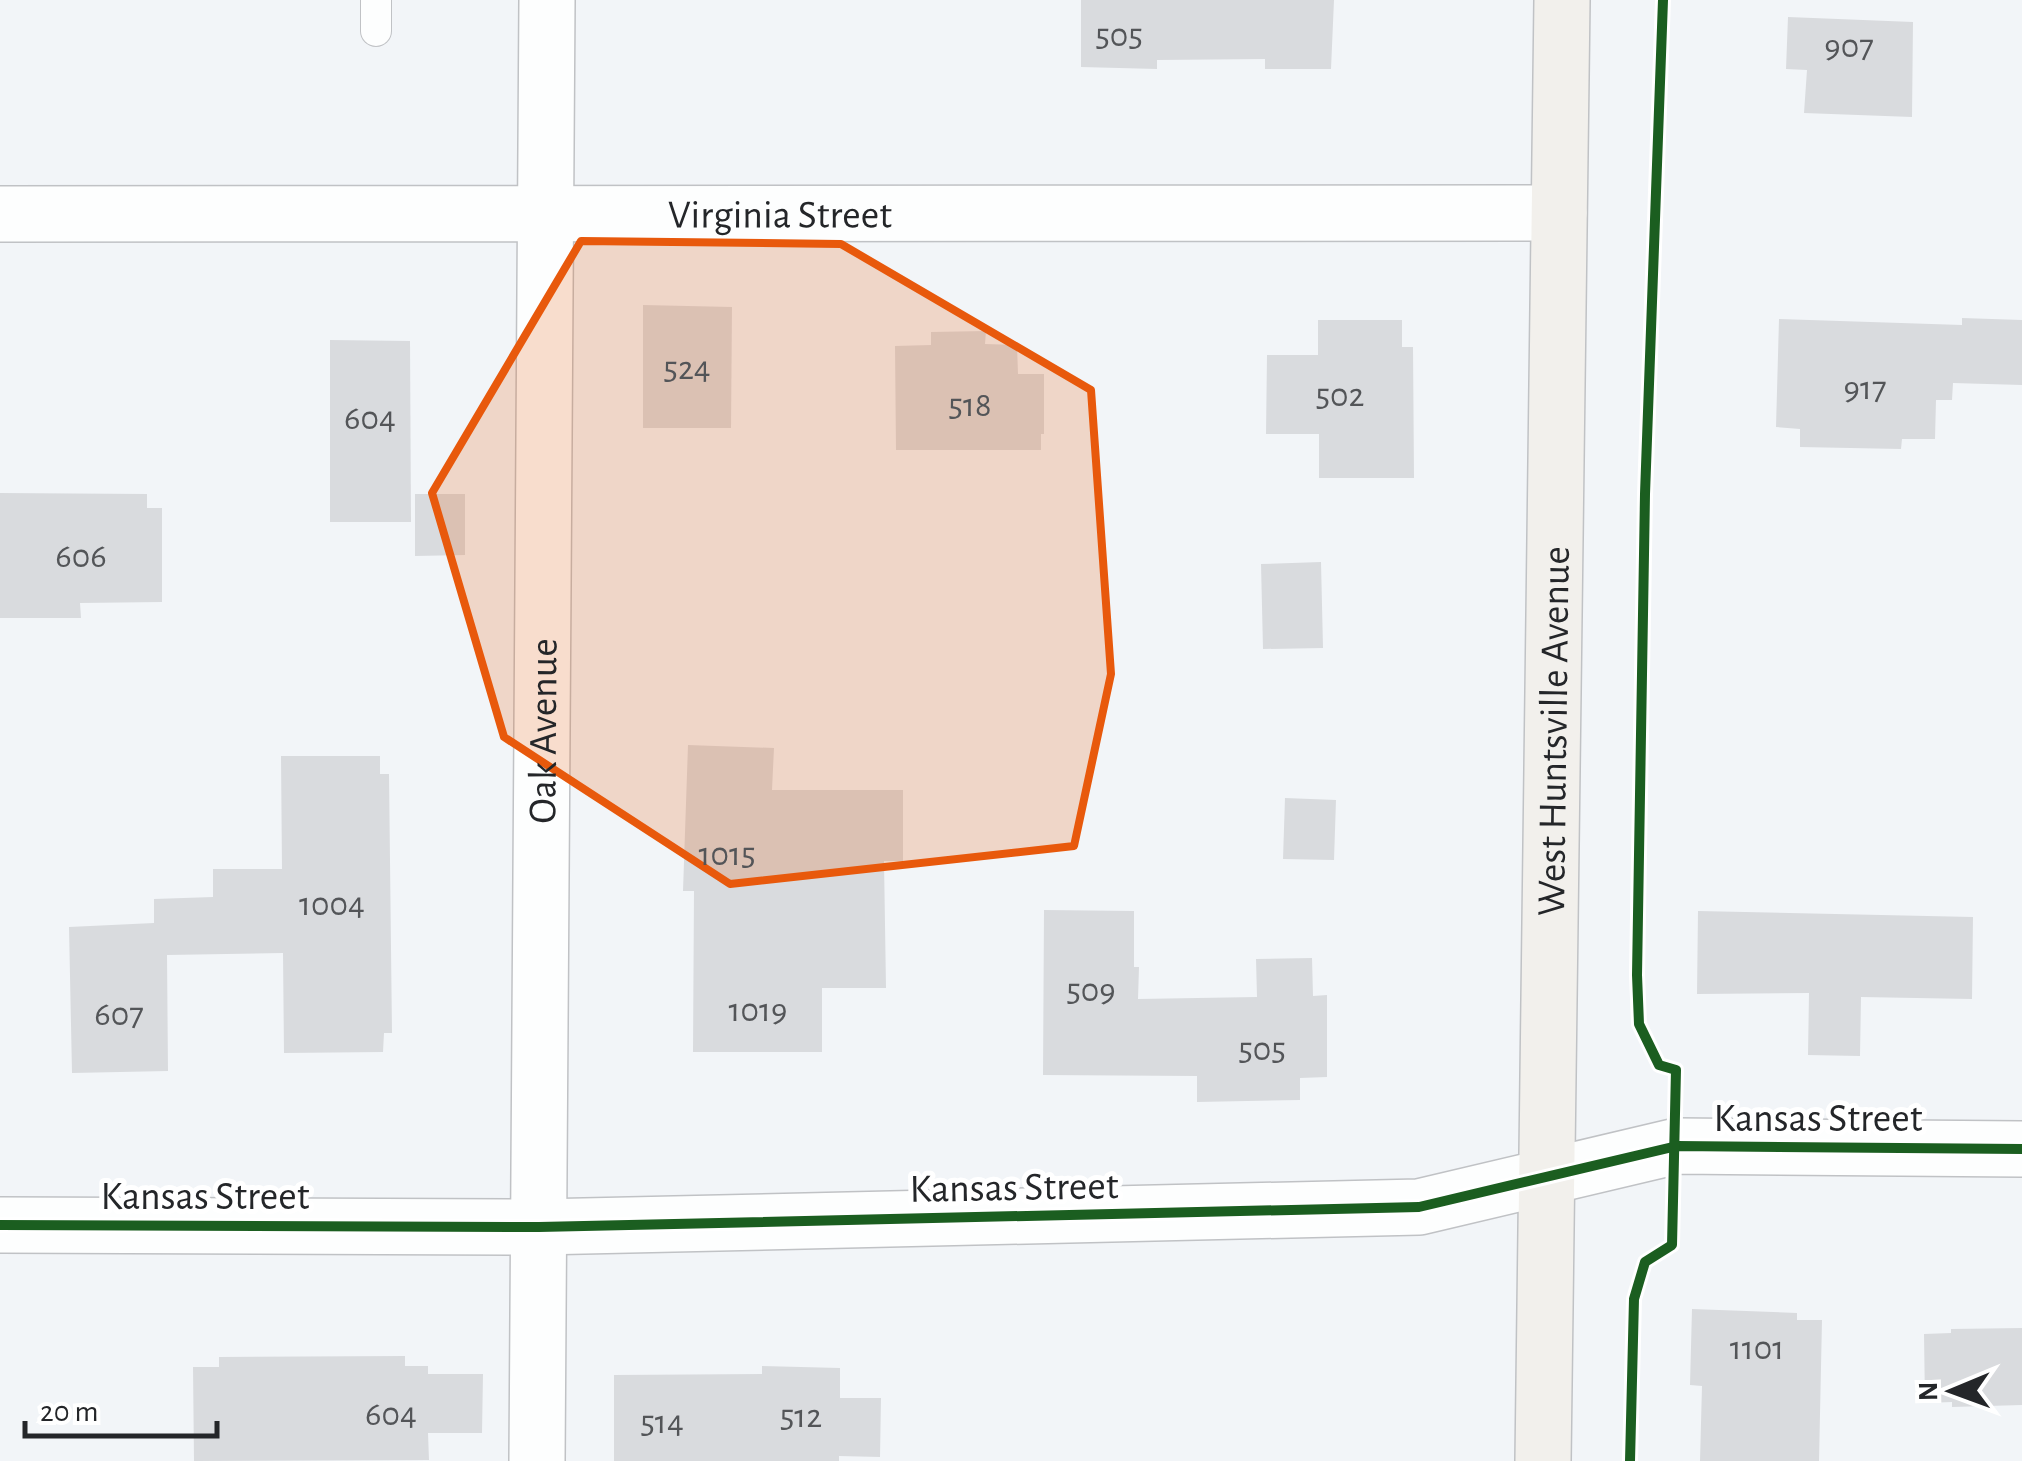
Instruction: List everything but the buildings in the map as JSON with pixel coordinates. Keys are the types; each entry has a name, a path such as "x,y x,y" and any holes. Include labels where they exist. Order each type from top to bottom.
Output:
{"main road":[{"name":"West Huntsville Avenue","path":"1544,1461 1562,0"}],"street":[{"name":"Oak Avenue","path":"538,1461 547,0"},
{"name":"Virginia Street","path":"0,214 1559,213"},
{"name":"Kansas Street","path":"0,1224 538,1227 1419,1207 1677,1146 2022,1149"}],"lane":[{"path":"376,0 376,31"}],"highlighted area":[{"path":"581,241 841,244 1091,390 1111,674 1074,846 730,884 504,737 432,493"}],"cycle path":[{"path":"1630,1461 1634,1299 1645,1262 1672,1245 1676,1070 1659,1065 1639,1024 1637,975 1645,494 1663,0"},
{"path":"0,1225 539,1227 1419,1207 1677,1146 2022,1149"}]}
